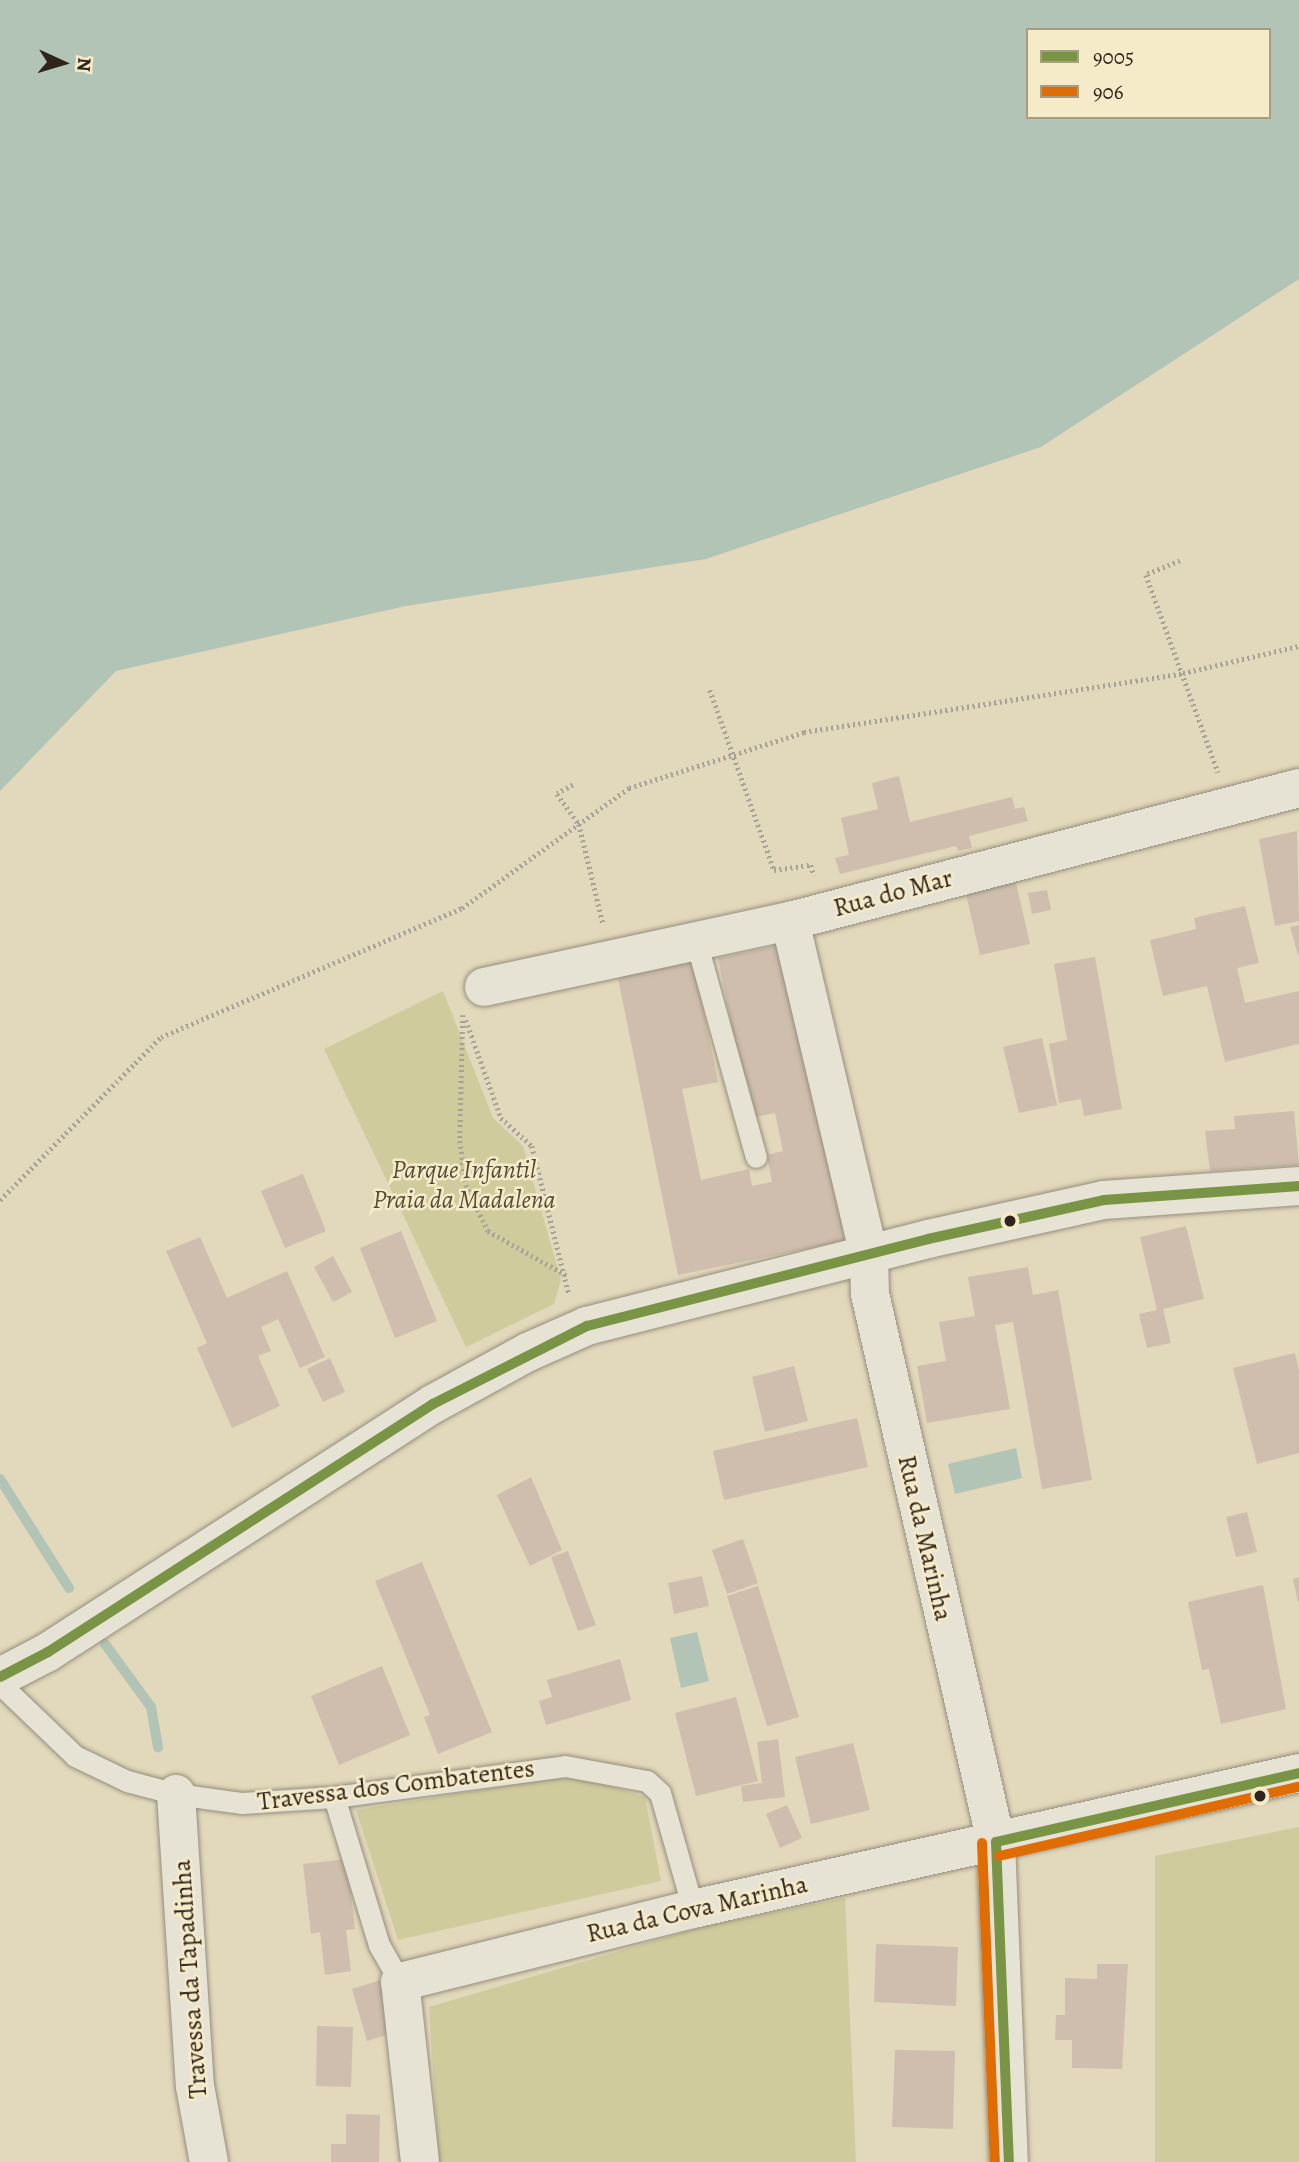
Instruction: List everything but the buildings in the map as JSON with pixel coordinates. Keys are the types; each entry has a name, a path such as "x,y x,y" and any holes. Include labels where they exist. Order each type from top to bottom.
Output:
{"street":[{"name":"Rua do Mar","path":"484,987 790,921 1299,788"},
{"name":"Rua da Marinha","path":"790,921 869,1254 870,1294 996,1842 1009,2162"},
{"path":"0,1677 48,1652 433,1404 528,1352 587,1326 869,1254 1104,1200 1299,1186"},
{"name":"Rua da Cova Marinha","path":"400,1982 693,1909 1299,1773"},
{"name":"Travessa da Tapadinha","path":"176,1794 195,2086 209,2162"},
{"path":"400,1982 420,2162"}],"lane":[{"path":"696,941 756,1157"},
{"name":"Travessa dos Combatentes","path":"0,1684 75,1756 127,1781 176,1794 242,1803 334,1797 565,1766 647,1781 660,1793 693,1909"},
{"path":"334,1797 379,1945 400,1982"}],"path":[{"path":"1180,561 1146,575 1222,785"},
{"path":"0,1200 162,1037 462,908 629,788 804,732 1182,673 1299,646"},
{"path":"710,690 774,870 784,868"},
{"path":"573,785 556,794 579,824 603,923"},
{"path":"484,987 463,1012 460,1142 466,1185 488,1231 568,1276"}],"green space":[{"name":"Parque Infantil Praia da Madalena","path":"443,991 493,1118 523,1146 561,1280 554,1304 466,1347 324,1049"},
{"path":"574,1775 645,1797 661,1881 398,1940 356,1810"},
{"path":"1299,1827 1299,2162 1155,2162 1155,1856"},
{"path":"845,1898 856,2162 439,2162 429,2007 705,1926"}],"shaded area":[{"path":"0,0 1299,0 1299,279 1041,447 706,559 406,606 116,671 0,791"},
{"path":"1016,1448 1022,1478 955,1494 948,1464"},
{"path":"697,1632 709,1681 681,1688 670,1638"}],"waterway":[{"path":"0,1479 69,1588"},
{"path":"105,1644 151,1707 158,1747"}],"transit line":[{"name":"9005","path":"0,1677 48,1652 433,1404 587,1326 928,1239 1104,1200 1299,1186"},
{"name":"9005","path":"996,1842 1299,1773"},
{"name":"906","path":"999,1856 1299,1787"},
{"name":"9005","path":"996,1842 1009,2162"},
{"name":"906","path":"982,1843 995,2162"}]}
